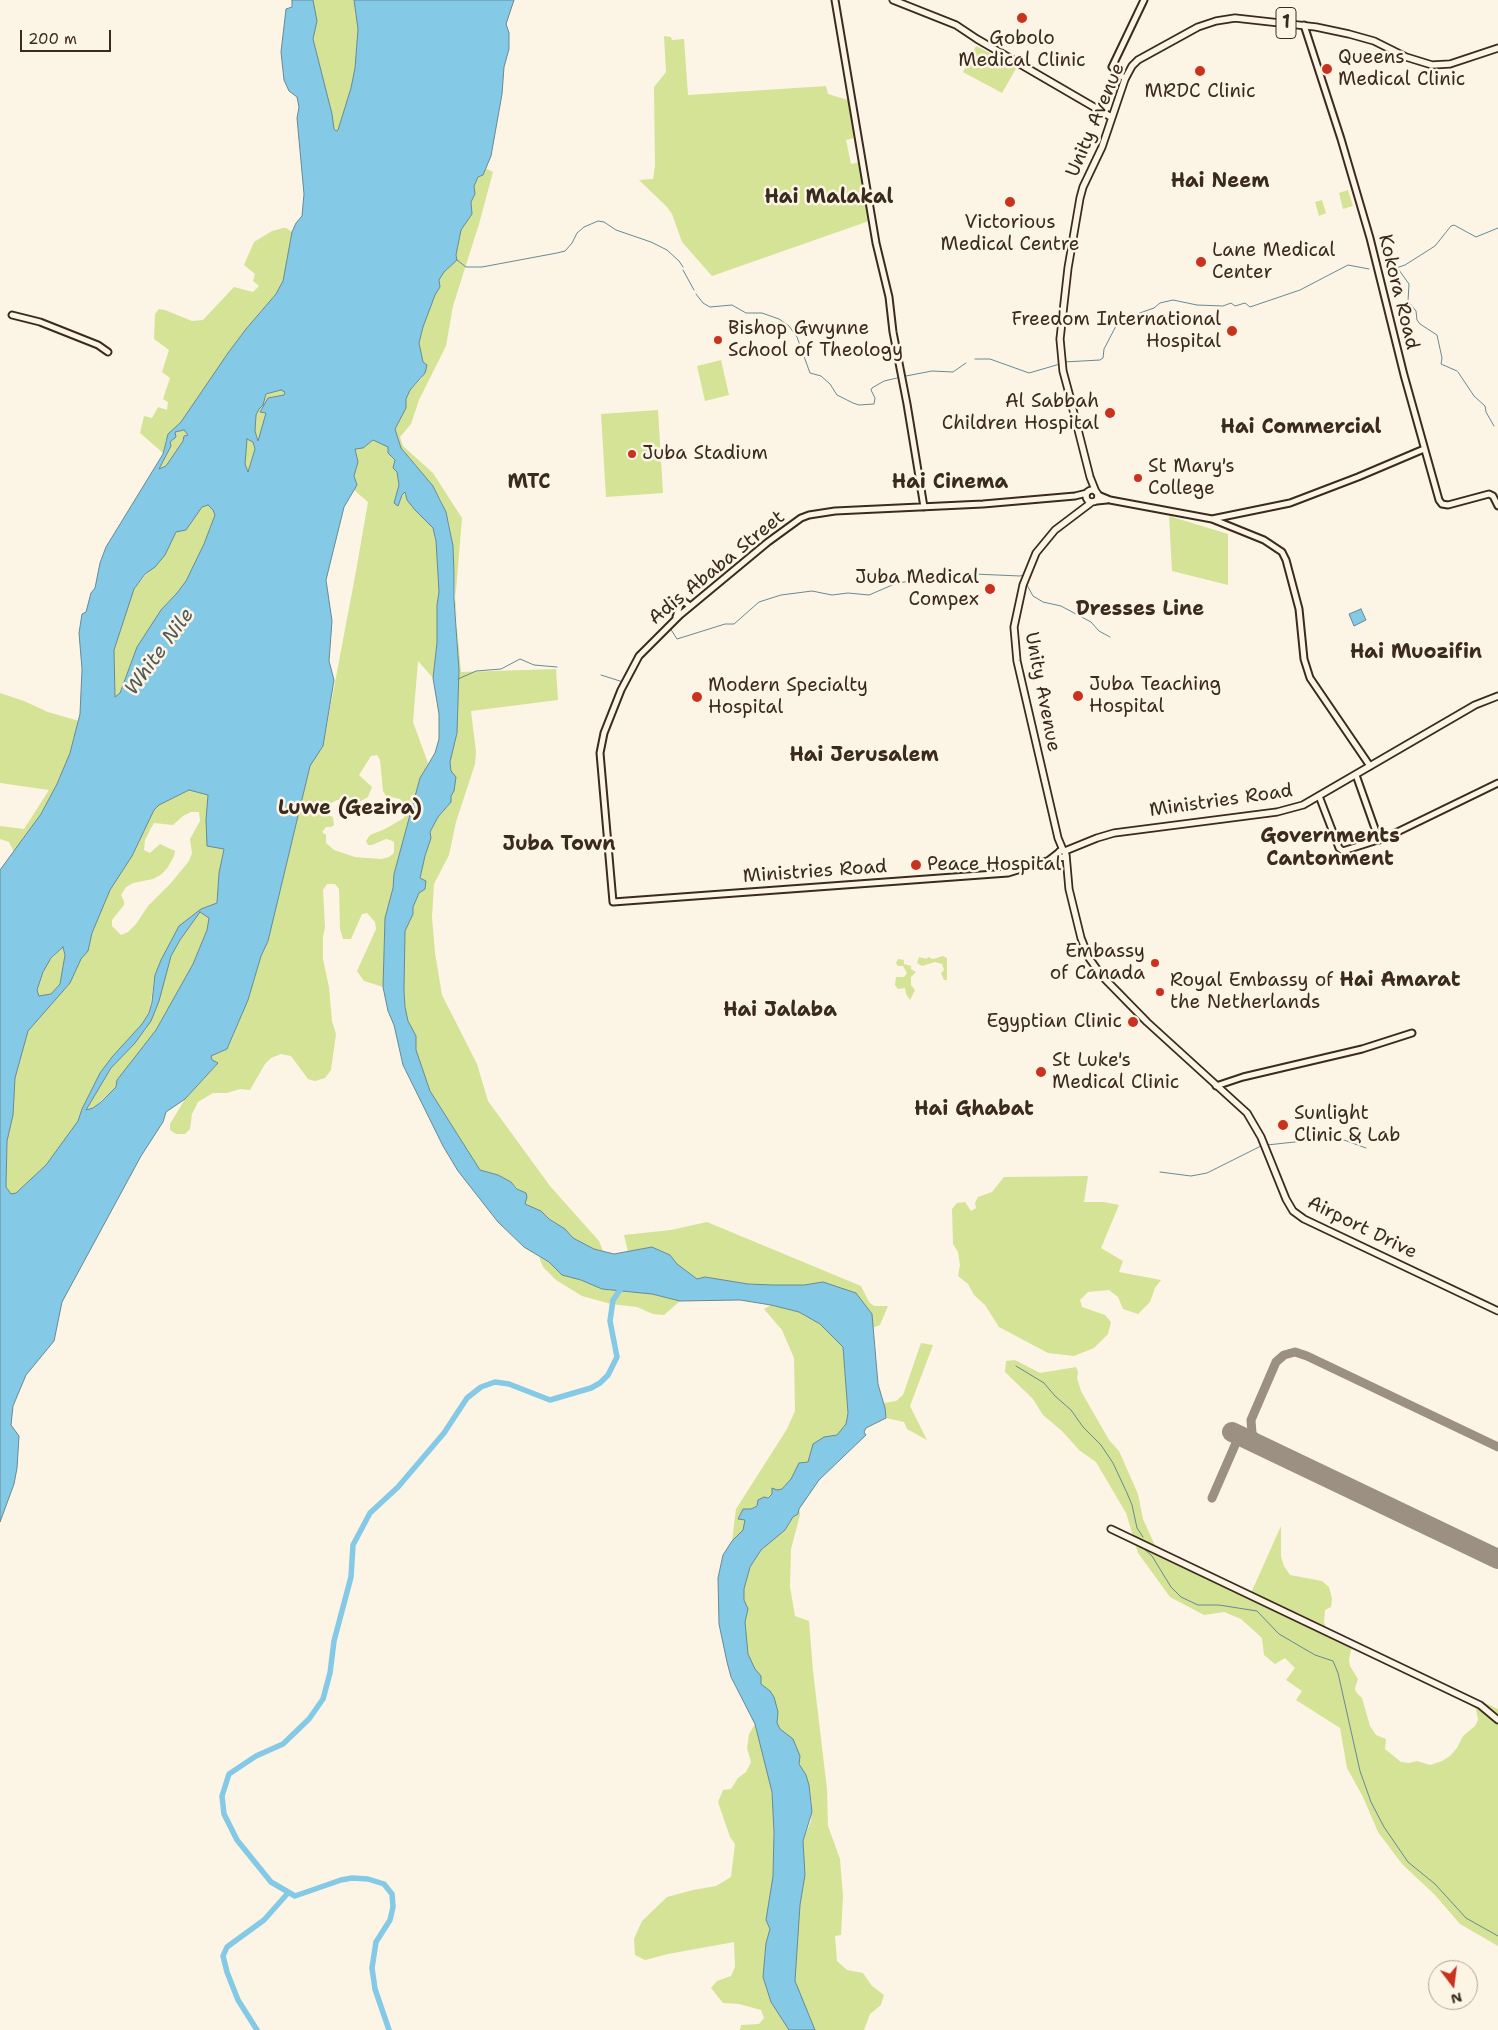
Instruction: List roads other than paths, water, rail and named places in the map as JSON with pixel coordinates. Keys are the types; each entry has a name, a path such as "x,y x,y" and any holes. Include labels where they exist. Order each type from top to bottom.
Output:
{"main road":[{"path":"894,0 956,25 1111,117"},
{"name":"Unity Avenue","path":"1062,854 1017,661 1014,627 1023,584 1036,553 1055,530 1077,512 1092,496 1090,477 1065,373 1060,339 1068,268 1083,186 1102,147 1125,79 1132,66 1138,60 1191,31 1216,21 1235,18 1304,25 1360,37 1374,41 1412,59 1432,65 1450,64 1498,48"},
{"name":"Ministries Road","path":"1062,854 1074,847 1114,833 1288,810 1304,805 1475,706 1498,696"},
{"name":"Airport Drive","path":"1062,854 1081,938 1093,964 1147,1022 1247,1113 1261,1137 1288,1204 1297,1214 1498,1311"},
{"path":"1489,1307 1498,1305"},
{"path":"1111,1529 1480,1705 1498,1720"}],"street":[{"path":"835,0 876,243 889,297 893,332 924,507"},
{"path":"1125,79 1112,67 1144,0"},
{"name":"Kokora Road","path":"1304,25 1341,139 1370,238 1424,449 1442,504 1448,505 1488,494 1493,496 1498,506"},
{"path":"12,315 40,322 98,345 108,352"},
{"path":"1212,519 1290,503 1424,449"},
{"name":"Adis Ababa Street","path":"613,902 600,762 602,743 621,690 634,663 648,645 675,619 768,542 801,518 835,511 1092,496 1212,519"},
{"path":"1227,525 1231,515"},
{"path":"1212,519 1264,540 1278,548 1285,556 1299,609 1304,659 1310,678 1370,766"},
{"path":"675,619 682,603 690,606"},
{"path":"1356,775 1379,840"},
{"path":"1319,796 1341,851 1379,840 1498,783"},
{"name":"Ministries Road","path":"613,902 1008,873 1048,861 1062,854"},
{"path":"1216,1086 1243,1077 1362,1049 1412,1034"}],"water":[{"name":"White Nile","path":"292,0 313,0 317,21 313,39 336,131 338,130 351,88 355,68 358,29 354,0 514,0 506,24 509,33 509,49 504,67 502,94 491,156 483,175 478,177 474,186 475,194 471,202 472,214 461,230 456,255 457,260 444,272 439,280 440,287 423,327 419,343 423,362 427,365 425,373 410,390 406,399 406,408 395,429 401,448 433,486 446,512 453,546 454,599 459,670 457,733 450,762 451,771 456,777 451,802 438,817 430,832 431,838 420,878 426,881 425,889 419,893 413,907 413,914 405,931 405,1007 408,1021 416,1036 416,1050 430,1091 480,1170 498,1175 511,1182 517,1189 526,1193 525,1204 541,1211 549,1219 565,1229 573,1238 594,1249 614,1254 652,1247 670,1255 677,1264 697,1279 705,1277 748,1284 773,1285 804,1285 823,1282 856,1293 872,1314 878,1384 886,1418 866,1428 864,1432 866,1435 819,1480 799,1509 798,1514 793,1517 785,1530 761,1550 750,1567 744,1589 744,1600 748,1609 745,1622 748,1654 755,1669 761,1676 761,1684 774,1697 778,1712 777,1723 780,1729 793,1739 800,1756 799,1764 806,1775 809,1785 812,1812 803,1841 805,1875 800,1905 795,1981 815,2030 789,2030 771,2002 763,1977 766,1943 770,1929 766,1920 773,1876 774,1832 772,1792 755,1724 731,1677 727,1662 719,1624 718,1578 723,1555 732,1541 743,1530 745,1520 738,1519 743,1509 751,1509 757,1506 758,1500 764,1497 768,1498 772,1494 772,1488 782,1489 791,1479 799,1463 808,1462 813,1444 824,1437 837,1435 846,1424 848,1413 843,1347 820,1324 799,1312 740,1300 680,1301 652,1294 602,1289 581,1280 562,1275 549,1262 524,1247 498,1222 458,1171 443,1146 403,1065 383,987 385,918 393,888 394,874 420,778 435,753 439,739 439,714 433,678 437,643 439,592 436,541 433,528 407,500 405,492 398,506 394,503 399,485 397,472 393,468 395,460 388,453 388,447 373,440 363,448 355,449 358,462 354,476 357,485 344,507 326,580 332,621 329,661 334,680 323,746 310,766 268,941 261,956 248,1000 227,1049 211,1056 212,1060 218,1063 185,1099 166,1112 163,1122 141,1156 62,1302 54,1341 26,1375 13,1406 11,1425 19,1436 17,1468 14,1484 0,1522 0,870 41,814 57,784 70,753 80,714 82,669 79,633 82,614 86,612 91,593 95,588 100,563 106,547 163,454 168,434 181,422 228,353 276,294 283,281 292,232 302,216 304,194 297,118 299,107 297,97 289,91 284,80 281,52 286,9 292,7","holes":["281,390 285,392 284,395 268,398 260,412 266,413 258,441 255,431 256,415 263,405 266,394","184,430 188,435 184,436 183,441 166,466 159,469 171,446 170,442 176,437 175,432","247,439 253,442 255,449 248,472 245,464","208,505 213,510 215,515 204,544 186,581 161,610 137,647 120,693 115,697 114,650 134,589 145,574 155,567 165,555 176,532 186,530 202,507","189,790 208,795 206,820 207,846 224,849 219,873 217,903 201,909 179,926 155,975 149,1013 142,1024 100,1073 78,1121 46,1165 16,1193 11,1194 6,1187 7,1141 13,1115 15,1078 28,1031 70,983 81,959 88,951 92,933 110,890 132,856 154,810 159,805","200,912 209,918 207,930 193,964 156,1030 117,1080 116,1087 101,1102 93,1108 86,1110 111,1068 135,1043 151,1021 159,1001 171,956","63,947 65,955 60,984 51,994 39,996 37,990 43,972 51,958"]},
{"path":"1361,609 1366,620 1354,626 1349,614"}],"waterway":[{"path":"457,260 466,267 482,267 565,251 577,233 584,227 598,221 667,250 683,267"},
{"path":"1396,268 1405,265 1435,246 1451,226 1454,225 1476,237 1498,228"},
{"path":"1064,362 1100,360 1103,358 1104,349 1116,326 1137,314 1154,308 1160,303 1173,300 1197,305 1223,306 1231,303 1235,306 1245,303 1250,307 1300,290 1348,265 1369,269"},
{"path":"1395,269 1399,270 1409,284 1408,301 1416,311 1417,320 1437,335 1442,358 1441,364 1457,371"},
{"path":"683,270 694,290"},
{"path":"696,294 703,303 710,307 732,305 746,313 762,313 779,319 789,326 797,337 810,373 821,376 830,384 837,395 853,403 859,405 874,404 875,398 871,390 872,388 884,381 897,378"},
{"path":"975,359 990,359 1029,373 1060,364"},
{"path":"906,376 932,371 953,372 966,363"},
{"path":"1458,372 1474,396 1485,406 1486,412 1494,426"},
{"path":"670,628 677,639 725,624 734,624 759,602 781,595 812,591 832,595 848,593 869,595 897,583 918,580 921,576 928,574 948,575 954,578 974,574 1024,575"},
{"path":"1027,585 1033,596 1043,602 1061,606 1091,622 1099,631 1110,637"},
{"path":"635,669 643,655"},
{"path":"458,679 476,671 501,669 520,659 534,665 557,667"},
{"path":"601,675 623,682"},
{"path":"1267,1145 1304,1141 1344,1140 1366,1148"},
{"path":"1160,1172 1191,1176 1207,1173 1261,1146"},
{"path":"389,2030 375,1989 372,1968 376,1942 390,1920 393,1907 392,1894 384,1884 368,1879 352,1878 295,1896 271,1882 237,1840 224,1814 222,1796 229,1774 256,1756 283,1744 309,1719 323,1699 330,1673 334,1641 351,1577 353,1545 370,1513 398,1487 444,1433 467,1398 481,1387 495,1382 509,1384 550,1400 591,1388 600,1383 608,1375 617,1357 610,1321 613,1300 620,1290"},
{"path":"1016,1366 1044,1383 1071,1410 1083,1427 1101,1445 1113,1463 1127,1493 1132,1505 1137,1528 1143,1537"},
{"path":"1142,1547 1152,1556 1171,1587 1181,1597 1198,1605 1219,1605 1257,1611 1279,1634 1315,1655 1333,1661 1338,1673 1360,1771 1371,1802 1384,1827 1408,1862 1435,1884 1466,1918 1498,1936"},
{"path":"257,2030 238,2000 223,1956 227,1947 264,1920 288,1893"}],"place":[{"name":"Gobolo Medical Clinic","path":"1022,18"},
{"name":"Queens Medical Clinic","path":"1327,69"},
{"name":"MRDC Clinic","path":"1200,71"},
{"name":"Victorious Medical Centre","path":"1010,202"},
{"name":"Lane Medical Center","path":"1201,262"},
{"name":"Freedom International Hospital","path":"1232,331"},
{"name":"Bishop Gwynne School of Theology","path":"718,340"},
{"name":"Al Sabbah Children Hospital","path":"1110,413"},
{"name":"Juba Stadium","path":"632,454"},
{"name":"St Mary's College","path":"1138,478"},
{"name":"Juba Medical Compex","path":"990,589"},
{"name":"Juba Teaching Hospital","path":"1078,696"},
{"name":"Modern Specialty Hospital","path":"697,697"},
{"name":"Peace Hospital","path":"916,865"},
{"name":"Embassy of Canada","path":"1155,963"},
{"name":"Royal Embassy of the Netherlands","path":"1160,992"},
{"name":"Egyptian Clinic","path":"1133,1022"},
{"name":"St Luke's Medical Clinic","path":"1041,1072"},
{"name":"Sunlight Clinic & Lab","path":"1283,1125"}],"district":[{"name":"Hai Neem","path":"1220,182"},
{"name":"Hai Malakal","path":"829,198"},
{"name":"Hai Commercial","path":"1301,428"},
{"name":"MTC","path":"529,483"},
{"name":"Hai Cinema","path":"950,483"},
{"name":"Dresses Line","path":"1140,610"},
{"name":"Hai Muozifin","path":"1416,653"},
{"name":"Hai Jerusalem","path":"864,756"},
{"name":"Luwe (Gezira)","path":"350,809"},
{"name":"Juba Town","path":"559,845"},
{"name":"Governments Cantonment","path":"1330,848"},
{"name":"Hai Amarat","path":"1400,981"},
{"name":"Hai Jalaba","path":"780,1011"},
{"name":"Hai Ghabat","path":"974,1110"}]}
